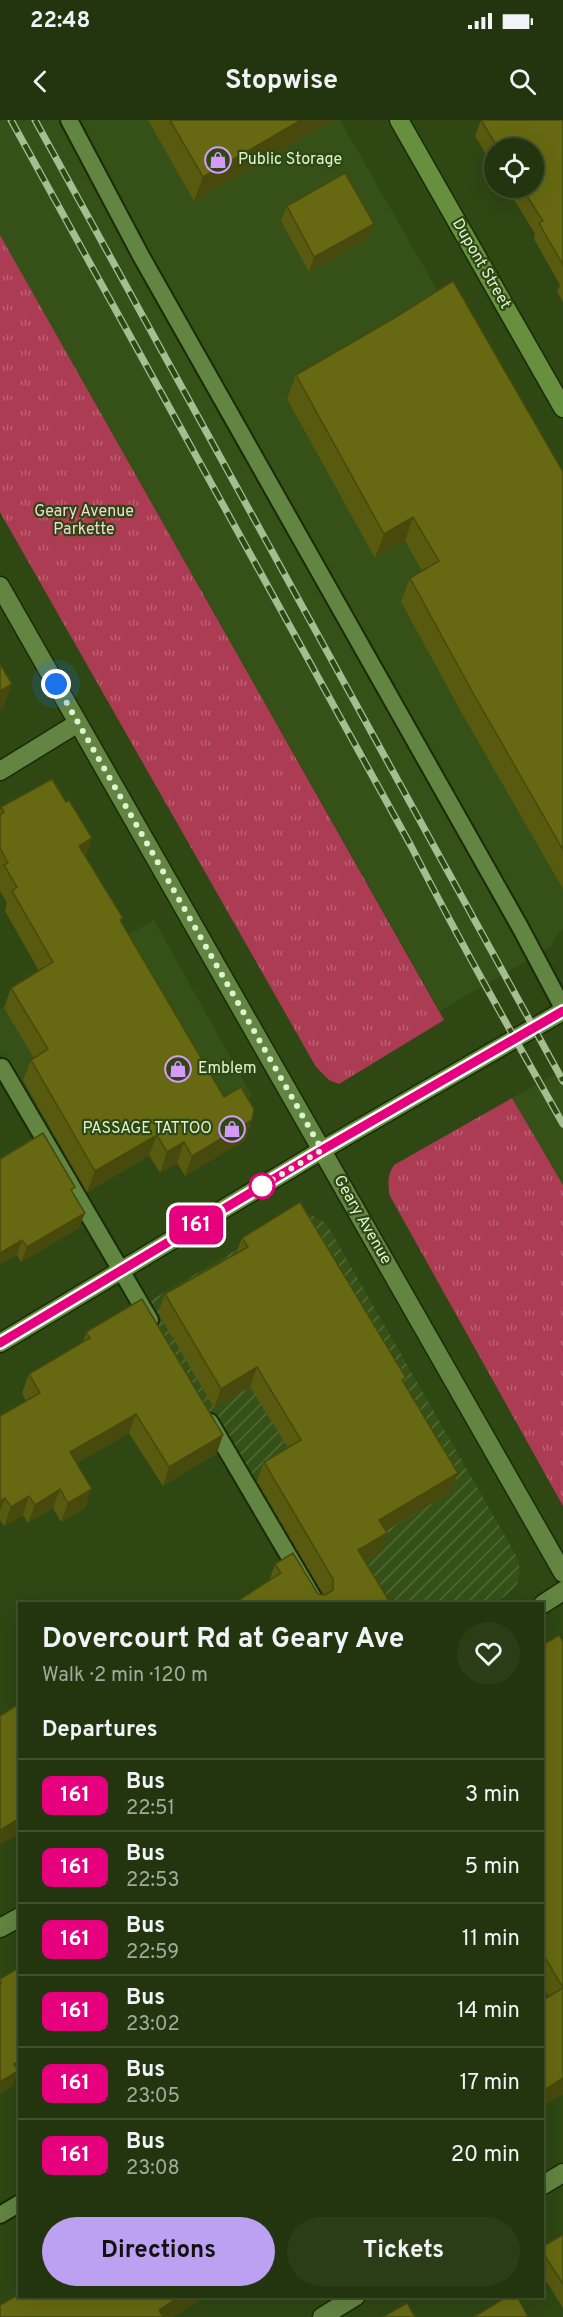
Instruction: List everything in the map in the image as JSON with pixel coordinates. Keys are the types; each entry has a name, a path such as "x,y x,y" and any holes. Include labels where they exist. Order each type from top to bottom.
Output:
{"street":[{"name":"Dupont Street","path":"399,120 563,408"},
{"name":"Geary Avenue","path":"0,586 563,1573"},
{"path":"0,771 78,723"},
{"path":"0,1343 563,1009"},
{"path":"544,1603 563,1592"},
{"path":"0,1928 18,1918"},
{"path":"544,2184 563,2173"},
{"path":"322,2317 353,2298"}],"lane":[{"path":"69,120 147,266 520,927 563,1009"},
{"path":"1,1067 157,1332"},
{"path":"204,1412 316,1602"},
{"path":"0,2215 18,2204"}],"shaded area":[{"path":"0,120 340,120 563,511 563,928 550,947 440,1011 0,235"},
{"path":"154,920 252,1096 83,1195 0,1053 0,1009"},
{"path":"563,1070 563,1185 512,1098"},
{"path":"301,1214 309,1214 326,1223 519,1562 520,1574 517,1584 505,1596 495,1602 311,1602 136,1309"}],"green space":[{"name":"Geary Avenue Parkette","path":"0,235 444,1020 339,1084 329,1080 316,1067 0,512"},
{"path":"512,1098 563,1185 563,1506 389,1192 389,1176 394,1165"}],"building":[{"path":"170,120 301,120 203,177"},
{"path":"481,120 563,120 563,265 539,223 543,221 528,198 544,198 544,138 492,138"},
{"path":"345,173 374,224 314,257 287,206"},
{"path":"453,281 563,472 563,850 410,578 439,561 413,517 384,534 296,375"},
{"path":"0,664 12,684 0,691"},
{"path":"52,779 66,802 69,800 92,838 79,846 123,918 120,920 224,1097 241,1087 254,1109 252,1120 192,1156 184,1142 167,1152 157,1135 95,1171 31,1060 48,1049 11,988 53,962 12,891 17,887 4,865 8,863 0,848 0,815 4,812 1,807"},
{"path":"43,1133 75,1187 71,1190 85,1213 27,1247 22,1240 0,1253 0,1159"},
{"path":"300,1202 406,1378 402,1380 458,1473 379,1520 387,1533 358,1550 390,1602 236,1602 281,1573 275,1564 293,1553 318,1594 325,1595 333,1590 333,1579 264,1462 301,1440 257,1367 221,1389 165,1294 248,1247 242,1238"},
{"path":"142,1299 223,1435 169,1467 136,1414 70,1452 92,1489 68,1503 60,1489 35,1505 29,1496 11,1507 5,1498 0,1501 0,1416 40,1393 29,1374 90,1338 86,1332"},
{"path":"559,1635 563,1642 563,1988 544,1956 544,1644"},
{"path":"18,1704 18,1819 0,1830 0,1716"},
{"path":"18,1968 18,2062 14,2064 18,2071 0,2082 1,1984 0,1979"},
{"path":"563,1988 563,2078 544,2090 544,1999"},
{"path":"563,2235 563,2284 544,2255 544,2245"},
{"path":"18,2295 18,2298 178,2298 159,2310 163,2317 0,2317 0,2305"},
{"path":"505,2298 518,2298 528,2317 474,2317"},
{"path":"407,2303 415,2317 383,2317"}],"railway":[{"path":"11,120 563,1124"},
{"path":"35,120 563,1081"}],"bus line":[{"name":"161","path":"0,1343 322,1150 563,1011"}],"place":[{"name":"Public Storage","path":"218,160"},
{"name":"Emblem","path":"178,1069"},
{"name":"PASSAGE TATTOO","path":"232,1129"}],"route":[{"path":"56,684 322,1150 262,1186"}]}
